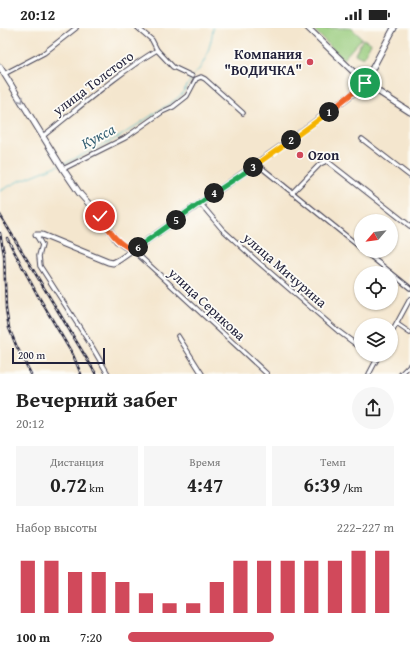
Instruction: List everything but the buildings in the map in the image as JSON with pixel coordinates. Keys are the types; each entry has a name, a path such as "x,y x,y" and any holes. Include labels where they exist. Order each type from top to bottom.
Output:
{"street":[{"path":"4,74 44,52 76,28"},
{"path":"138,28 152,40 157,50 173,67 192,76"},
{"path":"308,28 365,83 410,112"},
{"path":"36,235 49,237 108,262 113,263 119,260 257,164 365,83 394,28"},
{"name":"улица Толстого","path":"43,136 128,70 157,50"},
{"path":"0,67 80,194 100,216 117,241 133,250"},
{"path":"62,166 125,138 162,112 173,107 187,96 196,79 201,77 243,113"},
{"path":"362,139 410,176"},
{"path":"292,193 320,164 326,161 410,226"},
{"path":"257,164 354,242"},
{"name":"улица Мичурина","path":"200,203 222,229 257,262 354,343"},
{"path":"36,235 42,244 38,256 40,266 108,374"},
{"name":"улица Серикова","path":"133,250 267,374"},
{"path":"373,258 410,288"},
{"path":"398,322 410,299"},
{"path":"398,325 410,333"},
{"path":"178,336 202,374"},
{"path":"369,374 375,362"},
{"path":"401,374 410,365"}],"green space":[{"path":"312,28 351,28 362,38 343,59"},
{"path":"363,39 371,43 363,58 355,54"}],"waterway":[{"name":"Кукса","path":"194,75 205,60 213,28"},
{"name":"Кукса","path":"64,164 119,137 175,100 181,95 192,78"},
{"name":"Кукса","path":"0,191 17,182 59,165"}],"railway":[{"path":"0,215 96,374"},
{"path":"0,233 4,254 6,309 9,328 31,374"},
{"path":"7,238 37,294 73,355 81,374"}],"place":[{"name":"Компания \"ВОДИЧКА\"","path":"310,62"},
{"name":"Ozon","path":"300,155"}],"route":[{"path":"100,216 117,241 133,250 293,138 365,83"}]}
